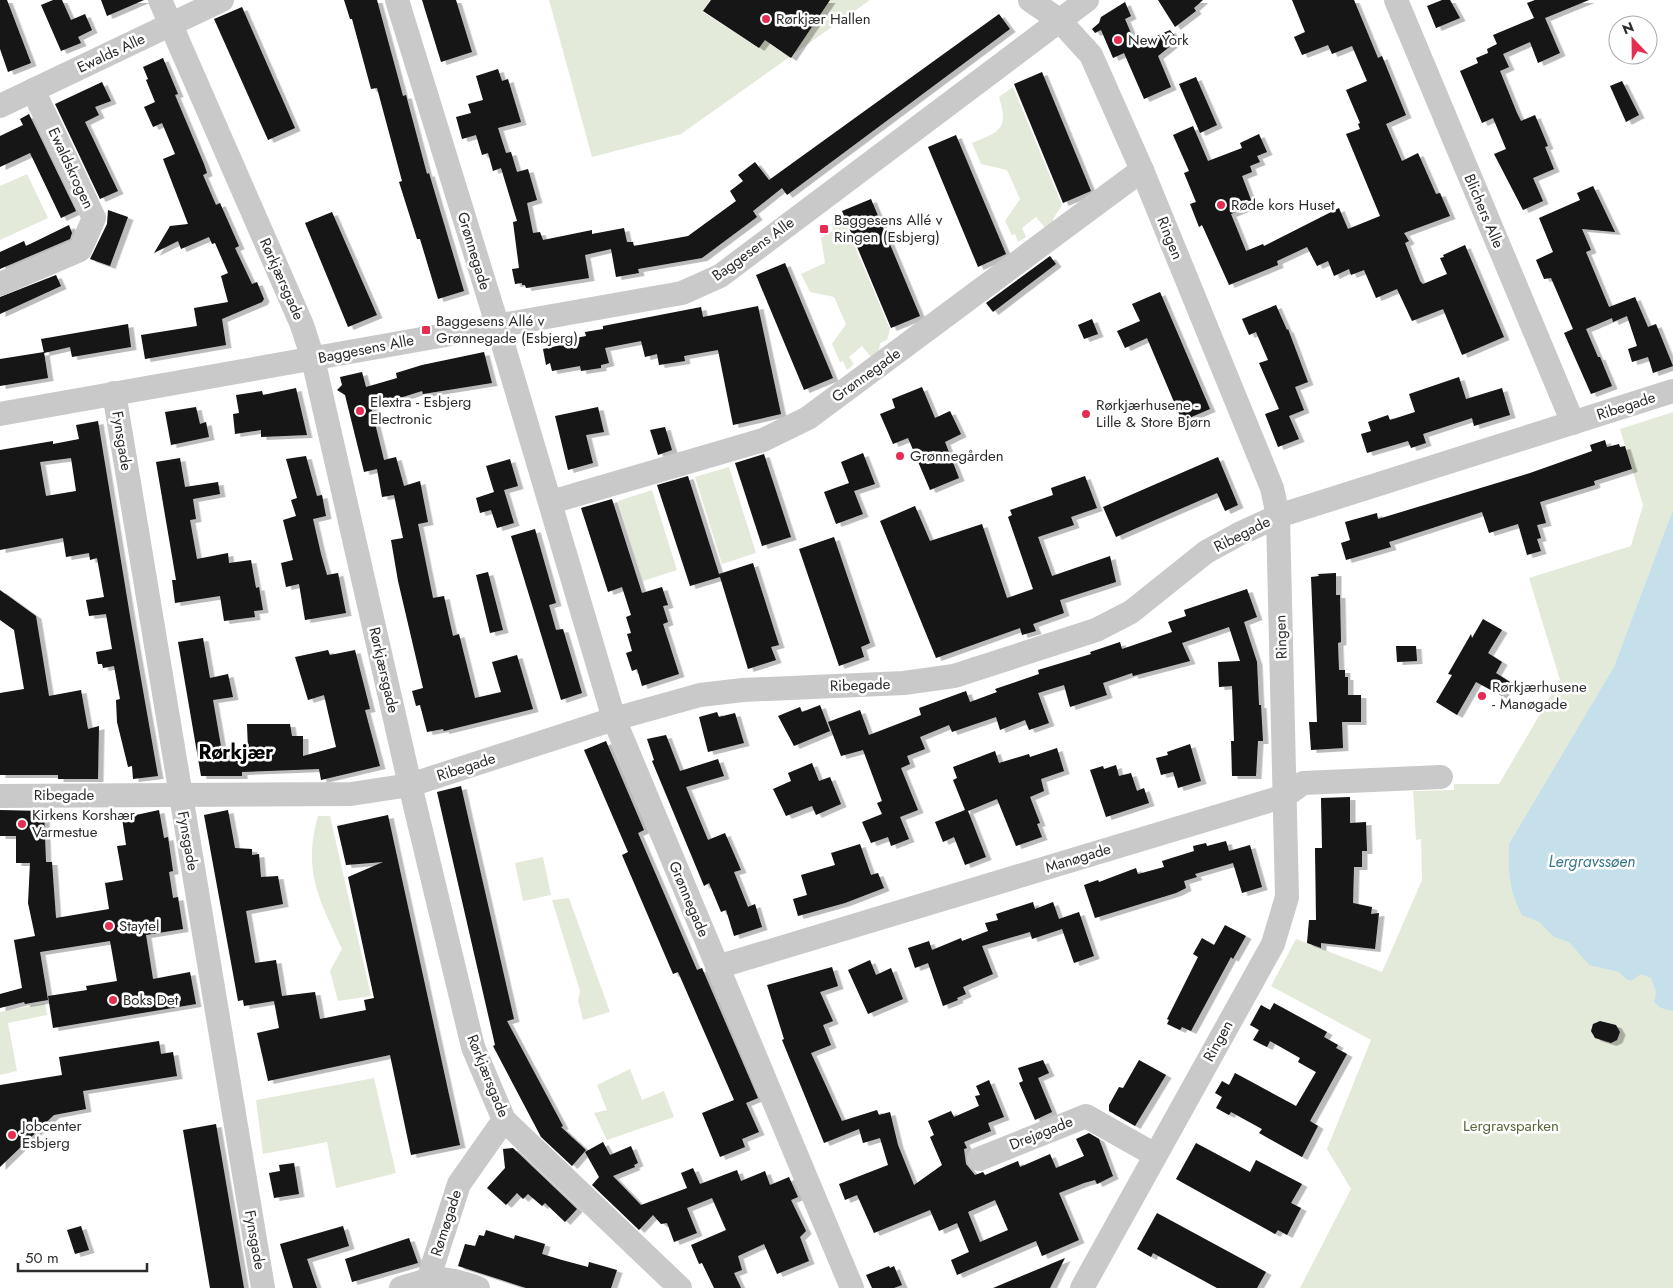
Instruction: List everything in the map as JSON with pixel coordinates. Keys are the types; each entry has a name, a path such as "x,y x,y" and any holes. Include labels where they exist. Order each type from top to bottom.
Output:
{"street":[{"name":"Rørkjærsgade","path":"160,0 302,325 313,360 410,785 473,1046 504,1120 680,1288"},
{"name":"Ewalds Alle","path":"0,106 222,0"},
{"name":"Grønnegade","path":"396,0 551,502 614,719 852,1288"},
{"name":"Ringen","path":"1030,0 1059,20 1091,56 1142,170 1272,488 1278,516 1287,897 1273,944 1082,1288"},
{"name":"Baggesens Alle","path":"0,414 313,360 497,324 682,293 720,276 1087,0"},
{"name":"Blichers Alle","path":"1396,0 1573,423"},
{"name":"Ewaldskrogen","path":"0,284 80,250 94,218 34,90"},
{"name":"Grønnegade","path":"551,502 763,440 808,418 1142,170"},
{"name":"Ribegade","path":"0,796 351,794 410,785 614,719 709,694 743,690 904,683 954,676 1096,630 1131,612 1206,552 1278,516 1673,391"},
{"name":"Fynsgade","path":"114,393 263,1288"},
{"name":"Manøgade","path":"718,967 1286,796 1303,783 1441,777"},
{"name":"Drejøgade","path":"979,1159 1086,1116 1155,1155"},
{"name":"Rømøgade","path":"428,1280 459,1184 504,1120"},
{"path":"401,1288 428,1280 449,1278 478,1288"}],"green space":[{"path":"549,0 710,0 703,12 759,48 765,40 830,0 870,0 681,134 592,157"},
{"path":"1013,87 1062,205 1053,219 1055,222 1046,229 1036,217 1022,228 1026,237 1018,242 1015,234 1012,235 1005,221 1020,199 1007,170 981,164 972,143 1000,128 1003,116 999,97"},
{"path":"27,174 48,218 0,240 0,186"},
{"path":"841,214 890,329 887,340 880,343 879,351 872,358 862,346 849,357 854,364 847,370 843,361 840,362 832,344 846,324 834,297 810,292 801,274 825,263 821,238 834,230 831,224"},
{"name":"Lergravsparken","path":"1673,412 1673,1288 1300,1288 1351,1189 1327,1149 1371,1040 1271,986 1296,939 1382,972 1422,880 1421,839 1416,840 1413,791 1454,790 1454,784 1499,784 1560,680 1529,578 1631,546 1643,505 1620,429"},
{"path":"729,467 756,553 722,564 695,477"},
{"path":"652,490 677,570 643,581 618,501"},
{"path":"318,816 330,816 371,996 338,1001 330,971 342,949 321,900 313,870 312,853"},
{"path":"543,857 551,895 523,901 515,863"},
{"path":"569,898 610,1012 583,1020 578,1000 580,991 552,900"},
{"path":"45,1003 47,1015 8,1023 17,1071 0,1075 0,1012"},
{"path":"630,1069 642,1100 664,1091 674,1117 607,1140 594,1113 607,1110 597,1085"},
{"path":"374,1078 396,1173 336,1188 327,1142 263,1154 256,1100"}],"water":[{"name":"Lergravssøen","path":"1673,510 1673,1011 1661,1008 1654,1002 1656,992 1651,978 1641,974 1631,981 1619,972 1589,965 1569,942 1554,937 1539,922 1522,915 1512,889 1509,872 1509,844 1614,667"}],"building":[{"path":"0,0 7,0 31,63 8,72 0,49"},
{"path":"53,0 62,0 71,20 85,14 92,30 78,37 81,43 61,51 41,5"},
{"path":"101,0 144,0 107,16"},
{"path":"344,0 377,0 403,96 406,95 427,174 429,173 464,291 438,299 420,239 417,239 399,182 402,181 377,88 371,89 352,19 350,19"},
{"path":"422,0 456,0 472,52 441,62"},
{"name":"Rørkjær Hallen","path":"711,0 830,0 791,58 765,40 759,48 703,11"},
{"path":"1158,0 1203,0 1194,8 1196,11 1175,27"},
{"path":"1292,0 1354,0 1378,58 1382,56 1406,115 1386,124 1402,161 1418,153 1436,194 1440,193 1450,216 1404,233 1409,241 1405,243 1420,281 1423,284 1447,274 1440,258 1465,245 1504,337 1462,355 1443,309 1412,321 1397,289 1376,298 1364,270 1351,275 1349,269 1334,276 1328,261 1317,266 1307,247 1277,261 1278,265 1229,285 1202,225 1199,227 1190,204 1196,202 1184,173 1189,171 1173,135 1193,126 1208,161 1242,148 1240,143 1259,134 1267,152 1257,156 1260,162 1250,166 1252,172 1242,176 1253,205 1231,214 1246,251 1263,244 1264,246 1339,208 1348,229 1380,216 1346,134 1360,129 1358,124 1360,123 1346,90 1367,81 1352,46 1332,54 1328,45 1302,55 1294,37 1305,32"},
{"path":"1442,0 1450,0 1460,18 1436,28 1427,6"},
{"path":"1535,0 1589,0 1545,18 1560,53 1538,63 1530,42 1503,54 1509,67 1500,71 1517,113 1521,121 1535,115 1548,146 1545,147 1554,169 1533,178 1543,201 1523,210 1494,154 1506,149 1493,118 1482,123 1460,71 1478,63 1476,58 1488,53 1487,49 1497,44 1493,35 1534,18 1527,3"},
{"path":"1125,2 1131,16 1125,19 1136,45 1170,30 1178,40 1158,56 1171,87 1144,99 1124,53 1113,58 1101,30 1095,33 1092,29 1099,23 1101,17"},
{"path":"242,7 295,128 268,140 214,19"},
{"path":"999,14 1010,29 787,195 782,188 753,211 757,217 702,258 638,269 639,273 616,277 611,249 585,255 589,278 526,288 522,283 515,284 512,269 519,268 513,222 517,221 501,168 493,171 488,153 482,155 476,135 462,139 456,117 471,113 468,104 483,100 476,76 498,69 502,81 508,79 521,122 498,128 506,153 511,152 517,172 528,169 537,200 527,203 533,233 540,232 543,240 592,230 592,234 624,228 627,242 633,242 634,246 688,236 736,201 730,191 743,181 738,175 755,162 769,180"},
{"path":"163,58 178,94 175,95 204,164 207,173 203,175 216,205 220,203 239,246 235,248 252,284 257,282 264,299 262,302 222,319 226,345 145,359 141,335 197,326 194,308 228,302 221,276 228,273 215,243 212,244 209,237 181,249 178,241 154,253 170,226 188,224 163,159 175,154 162,123 153,127 144,107 155,102 143,67"},
{"path":"1042,72 1091,191 1063,203 1014,84"},
{"path":"1196,77 1217,125 1200,133 1179,84"},
{"path":"1622,81 1639,115 1626,122 1610,86"},
{"path":"102,82 111,101 95,107 99,115 85,122 118,191 100,199 55,104"},
{"path":"29,114 76,211 61,218 30,153 0,167 0,136 23,125 20,119"},
{"path":"956,135 1006,254 978,267 928,147"},
{"path":"1593,186 1615,232 1582,229 1591,250 1586,252 1609,307 1635,297 1648,327 1656,324 1673,366 1653,373 1648,357 1632,362 1628,349 1637,346 1627,316 1613,322 1612,318 1586,329 1612,386 1591,394 1564,333 1573,329 1551,278 1544,279 1536,260 1553,252 1539,218 1580,200 1577,193"},
{"path":"871,199 920,316 891,328 842,211"},
{"path":"108,210 128,217 110,266 90,259 107,224"},
{"path":"332,212 377,315 348,327 305,223"},
{"path":"69,225 72,233 70,239 0,269 0,252 24,241 26,246"},
{"path":"1050,256 1056,264 993,312 986,303"},
{"path":"785,263 833,378 804,390 756,275"},
{"path":"56,275 61,286 0,314 0,297"},
{"path":"1160,292 1210,409 1182,421 1147,338 1125,348 1117,331 1140,321 1132,304"},
{"path":"1276,305 1288,329 1308,382 1295,387 1304,410 1289,416 1299,439 1278,447 1265,414 1279,409 1259,363 1268,360 1256,332 1249,335 1242,319"},
{"path":"758,306 781,414 733,425 718,350 684,356 685,361 659,365 657,354 645,357 641,341 605,348 609,363 601,365 601,368 581,371 580,366 552,371 550,363 546,365 543,349 566,344 565,340 586,336 585,332 603,329 603,326 701,307 703,317"},
{"path":"1092,319 1098,334 1084,339 1078,325"},
{"path":"128,324 131,347 72,357 70,347 44,353 41,339"},
{"path":"44,352 48,378 0,386 0,359"},
{"path":"484,352 492,383 423,394 422,391 371,407 384,460 396,457 404,486 420,481 428,522 418,524 433,598 444,596 453,636 459,634 475,698 501,692 492,662 517,655 533,709 444,731 443,729 427,732 420,705 416,706 412,691 423,688 398,581 391,540 403,538 394,495 382,497 377,469 364,472 345,395 337,390 342,385 340,377 362,372 366,387 397,378 396,373 422,365"},
{"path":"1459,377 1466,399 1502,388 1510,415 1474,426 1472,418 1423,434 1426,443 1411,448 1408,441 1367,453 1361,434 1371,431 1368,422 1388,415 1390,420 1415,412 1409,394"},
{"path":"922,387 935,418 950,411 961,434 945,442 959,478 930,490 908,438 893,444 880,414 895,408 892,399"},
{"path":"296,388 307,435 261,437 261,430 235,434 233,414 239,413 236,395 262,391 263,395"},
{"path":"196,407 200,424 206,422 209,437 171,445 165,412"},
{"path":"598,407 604,432 586,435 593,463 568,470 555,416"},
{"path":"98,421 158,776 133,779 132,766 128,767 117,722 116,700 120,699 114,666 103,668 102,664 98,664 96,652 112,649 106,614 89,616 86,600 104,597 97,558 90,560 89,553 66,557 63,538 0,550 0,450 53,441 53,444 79,439 76,425","holes":["71,458 76,491 46,496 40,462"]},
{"path":"665,427 672,450 658,455 650,430"},
{"path":"1605,440 1607,447 1619,444 1620,447 1625,446 1632,469 1594,481 1595,485 1540,502 1546,523 1537,525 1541,538 1537,539 1541,551 1527,555 1518,524 1489,533 1482,512 1389,542 1391,547 1346,560 1341,543 1350,540 1345,522 1377,513 1378,519 1530,473 1592,451 1590,445"},
{"path":"863,453 875,484 854,491 863,514 836,524 824,492 849,483 841,462"},
{"path":"764,454 791,537 762,546 735,463"},
{"path":"306,456 317,496 322,495 326,516 313,519 321,554 327,575 338,573 346,613 305,620 299,584 286,587 281,563 293,560 283,520 296,516 291,500 297,498 286,459"},
{"path":"1218,457 1238,505 1225,511 1217,493 1116,537 1103,507"},
{"path":"180,458 185,487 218,482 220,494 193,499 196,519 190,520 197,559 228,553 229,563 251,560 256,588 259,587 263,610 254,611 255,617 224,621 220,596 175,603 172,580 176,580 156,462"},
{"path":"510,459 518,486 504,490 514,523 497,528 491,510 480,513 476,498 494,492 486,466"},
{"path":"688,476 719,574 753,563 779,645 771,647 776,660 748,669 720,577 690,586 657,485"},
{"path":"1085,476 1097,508 1071,517 1074,525 1038,537 1052,576 1110,556 1116,582 1060,600 1064,613 1033,624 1036,631 1022,635 1020,628 936,658 880,521 915,506 930,541 982,524 1007,598 1033,589 1008,517 1012,515 1010,510 1053,495 1051,488"},
{"path":"612,499 642,593 662,587 668,605 663,606 668,622 663,624 679,674 642,686 637,669 632,671 626,653 632,651 627,634 631,633 626,617 631,615 622,587 608,592 581,508"},
{"path":"535,529 556,603 549,605 556,630 563,629 582,693 561,700 511,536"},
{"path":"834,537 870,643 861,647 864,657 839,666 799,549"},
{"path":"488,572 503,630 490,633 476,575"},
{"path":"1336,573 1336,595 1340,595 1341,642 1338,643 1339,670 1345,670 1345,677 1348,677 1348,695 1361,695 1361,722 1342,722 1343,748 1311,750 1309,722 1317,722 1311,577 1319,576 1318,574"},
{"path":"1247,589 1257,617 1244,622 1257,662 1263,741 1258,741 1256,776 1232,776 1231,741 1234,741 1232,686 1219,687 1218,662 1240,661 1229,627 1182,643 1190,661 1133,676 1132,673 1103,683 1107,695 1070,707 1064,685 1038,693 1049,723 1029,730 1025,720 1000,730 996,717 952,732 949,725 920,737 925,749 907,756 910,764 901,768 918,810 900,817 909,839 891,846 888,837 871,843 862,822 882,814 877,803 882,801 863,750 841,756 828,722 860,710 869,735 921,715 919,708 966,691 970,702 997,692 995,689 1039,674 1038,670 1091,654 1090,652 1120,642 1122,649 1172,632 1168,622 1186,616 1184,610"},
{"path":"0,590 36,616 49,696 81,690 88,729 99,726 98,779 58,779 58,775 0,775 0,693 24,689 14,630 0,620"},
{"path":"1483,619 1502,630 1488,653 1502,662 1496,673 1510,682 1502,696 1476,682 1457,715 1436,702 1452,675 1448,674 1471,634 1472,638"},
{"path":"203,638 210,678 228,674 233,697 213,700 222,752 248,751 247,724 290,724 292,736 303,736 303,756 336,747 324,695 308,700 295,657 328,650 330,655 355,650 370,709 365,710 380,766 321,780 319,769 242,772 242,776 201,776 178,642"},
{"path":"1396,646 1416,646 1417,661 1397,662"},
{"path":"820,705 830,731 794,746 778,716 800,707 802,712"},
{"path":"717,712 719,717 735,713 744,743 708,752 699,717"},
{"path":"666,735 680,771 718,759 724,776 686,787 708,840 725,833 741,870 734,872 748,907 755,904 762,927 734,936 726,910 721,912 709,883 704,886 652,761 654,760 647,739"},
{"path":"606,741 644,830 638,833 697,970 702,968 758,1098 746,1103 759,1132 742,1139 745,1147 720,1157 702,1113 734,1100 678,972 673,974 622,855 628,852 584,750"},
{"path":"1190,744 1201,781 1178,788 1173,772 1161,775 1156,758 1168,755 1167,752"},
{"path":"1057,748 1064,771 1041,779 1044,791 1030,797 1040,823 1037,824 1042,837 1016,846 997,799 968,811 986,857 965,865 954,837 943,842 935,822 965,810 953,780 957,778 953,767 995,751 999,763 1029,754 1030,757"},
{"path":"812,763 819,781 830,777 841,804 816,815 812,806 786,816 773,789 791,781 788,773"},
{"path":"1116,765 1119,776 1131,773 1137,791 1144,788 1149,803 1106,817 1090,770 1103,766 1104,769"},
{"path":"461,786 514,1019 507,1021 563,1126 561,1127 586,1150 572,1166 541,1137 493,1046 495,1045 437,792"},
{"path":"1350,797 1350,823 1366,822 1367,851 1362,851 1362,867 1354,867 1353,903 1372,907 1371,914 1379,913 1375,949 1321,943 1321,948 1307,943 1309,920 1316,920 1315,848 1322,848 1321,798"},
{"path":"0,810 44,811 46,862 52,862 56,918 109,909 105,883 123,880 117,846 126,845 122,818 159,810 164,838 168,837 173,871 169,872 173,898 178,897 183,929 146,935 153,979 190,972 196,1004 53,1028 48,996 87,990 86,986 117,981 110,941 40,952 48,1000 25,1004 24,1002 0,1008 0,994 22,988 14,940 35,936 28,903 30,863 16,863 16,836 0,836"},
{"path":"228,810 235,848 252,849 252,855 259,854 261,877 278,876 283,904 246,911 255,963 276,960 282,996 315,992 320,1019 366,1010 364,1000 374,998 348,877 383,862 346,865 337,826 388,815 460,1145 411,1155 390,1055 268,1081 257,1033 279,1028 274,1001 244,1006 243,1000 238,1001 204,815"},
{"path":"1226,841 1229,851 1250,845 1262,887 1242,893 1233,863 1195,874 1197,877 1184,881 1186,888 1176,893 1095,918 1084,885 1098,880 1099,882 1136,868 1138,874 1164,867 1162,861 1194,851 1193,846 1206,843 1207,846"},
{"path":"860,844 871,875 878,873 884,888 845,903 798,916 793,899 807,895 801,875 835,865 831,853"},
{"path":"1033,902 1035,909 1053,902 1059,919 1079,912 1094,956 1074,963 1062,929 1032,939 1030,932 982,946 993,974 963,987 966,994 957,998 958,1000 943,1006 928,963 915,968 908,948 929,941 932,950 961,938 962,941 988,931 985,923 998,920 996,914"},
{"path":"1225,925 1246,936 1233,959 1231,957 1191,1031 1182,1027 1180,1030 1167,1024 1169,1020 1167,1019 1198,957 1193,954 1202,938 1214,945"},
{"path":"870,960 876,975 891,968 903,999 868,1014 848,970"},
{"path":"832,967 838,986 820,992 833,1021 823,1025 831,1045 811,1053 842,1121 877,1110 879,1115 890,1112 898,1145 914,1185 942,1165 930,1137 934,1135 928,1121 951,1111 954,1117 979,1106 975,1096 980,1095 976,1086 989,1080 1004,1117 988,1123 991,1131 964,1142 967,1148 964,1149 966,1164 975,1175 983,1172 985,1175 1018,1161 1020,1167 1050,1154 1056,1168 1084,1156 1076,1139 1089,1133 1099,1139 1113,1176 1097,1184 1095,1180 1059,1193 1079,1240 1042,1256 1036,1241 957,1275 951,1260 969,1252 957,1223 939,1231 930,1210 874,1233 857,1195 845,1200 839,1184 888,1165 880,1138 863,1143 859,1129 824,1143 782,1040 784,1039 767,985","holes":["995,1200 1008,1230 980,1242 968,1212"]},
{"path":"1274,1003 1327,1032 1324,1037 1338,1045 1336,1048 1347,1054 1310,1121 1318,1126 1302,1157 1259,1133 1262,1129 1231,1112 1229,1115 1216,1108 1222,1097 1215,1093 1222,1081 1229,1085 1235,1073 1296,1106 1316,1072 1298,1062 1300,1058 1270,1041 1267,1047 1253,1040 1259,1030 1250,1025 1261,1005 1270,1010"},
{"path":"1600,1021 1616,1025 1620,1032 1617,1040 1611,1043 1595,1038 1591,1031 1593,1024"},
{"path":"159,1041 161,1054 173,1052 177,1076 83,1091 86,1109 54,1115 0,1167 0,1085 62,1075 59,1057"},
{"path":"1043,1060 1049,1073 1038,1078 1052,1112 1035,1120 1019,1083 1023,1081 1018,1068"},
{"path":"1139,1060 1166,1075 1135,1126 1109,1111 1109,1105 1119,1087 1123,1088"},
{"path":"216,1124 244,1288 210,1288 183,1130"},
{"path":"603,1142 610,1155 631,1146 638,1163 634,1165 635,1167 613,1176 641,1205 687,1188 681,1173 693,1168 700,1184 737,1170 741,1181 765,1171 770,1185 789,1177 798,1197 791,1200 806,1231 800,1237 809,1261 777,1274 764,1244 738,1256 742,1270 734,1273 741,1288 714,1288 702,1263 699,1264 691,1245 726,1230 712,1198 687,1208 697,1233 674,1242 667,1223 661,1224 653,1215 639,1230 592,1185 599,1177 585,1152"},
{"path":"1196,1143 1250,1172 1256,1160 1302,1184 1291,1203 1301,1208 1287,1235 1278,1230 1275,1234 1176,1179"},
{"path":"513,1148 577,1209 565,1222 545,1203 542,1206 528,1194 523,1199 517,1193 506,1205 487,1188 505,1168 503,1149"},
{"path":"294,1163 299,1194 274,1198 269,1173 280,1171 279,1165"},
{"path":"1157,1213 1266,1272 1257,1288 1217,1288 1153,1253 1151,1257 1137,1249"},
{"path":"81,1226 89,1250 75,1254 67,1230"},
{"path":"343,1226 349,1246 307,1259 317,1288 293,1288 280,1244"},
{"path":"486,1230 514,1239 515,1235 545,1244 542,1254 588,1267 589,1262 617,1270 611,1288 526,1288 458,1266 465,1244 475,1246 479,1235 484,1236"},
{"path":"409,1238 418,1263 352,1282 345,1259"},
{"path":"1065,1258 1050,1288 993,1288"},
{"path":"889,1266 890,1268 894,1266 902,1285 894,1288 872,1288 866,1275"}],"place":[{"name":"Rørkjær Hallen","path":"766,19"},
{"name":"New York","path":"1118,40"},
{"name":"Røde kors Huset","path":"1221,205"},
{"name":"Baggesens Allé v Ringen (Esbjerg)","path":"824,229"},
{"name":"Baggesens Allé v Grønnegade (Esbjerg)","path":"426,330"},
{"name":"Elextra - Esbjerg Electronic","path":"360,411"},
{"name":"Rørkjærhusene - Lille & Store Bjørn","path":"1086,414"},
{"name":"Grønnegården","path":"900,456"},
{"name":"Rørkjærhusene - Manøgade","path":"1482,696"},
{"name":"Kirkens Korshær Varmestue","path":"22,824"},
{"name":"Staytel","path":"109,926"},
{"name":"Boks Det","path":"113,1000"},
{"name":"Jobcenter Esbjerg","path":"12,1135"}],"district":[{"name":"Rørkjær","path":"236,752"}]}
